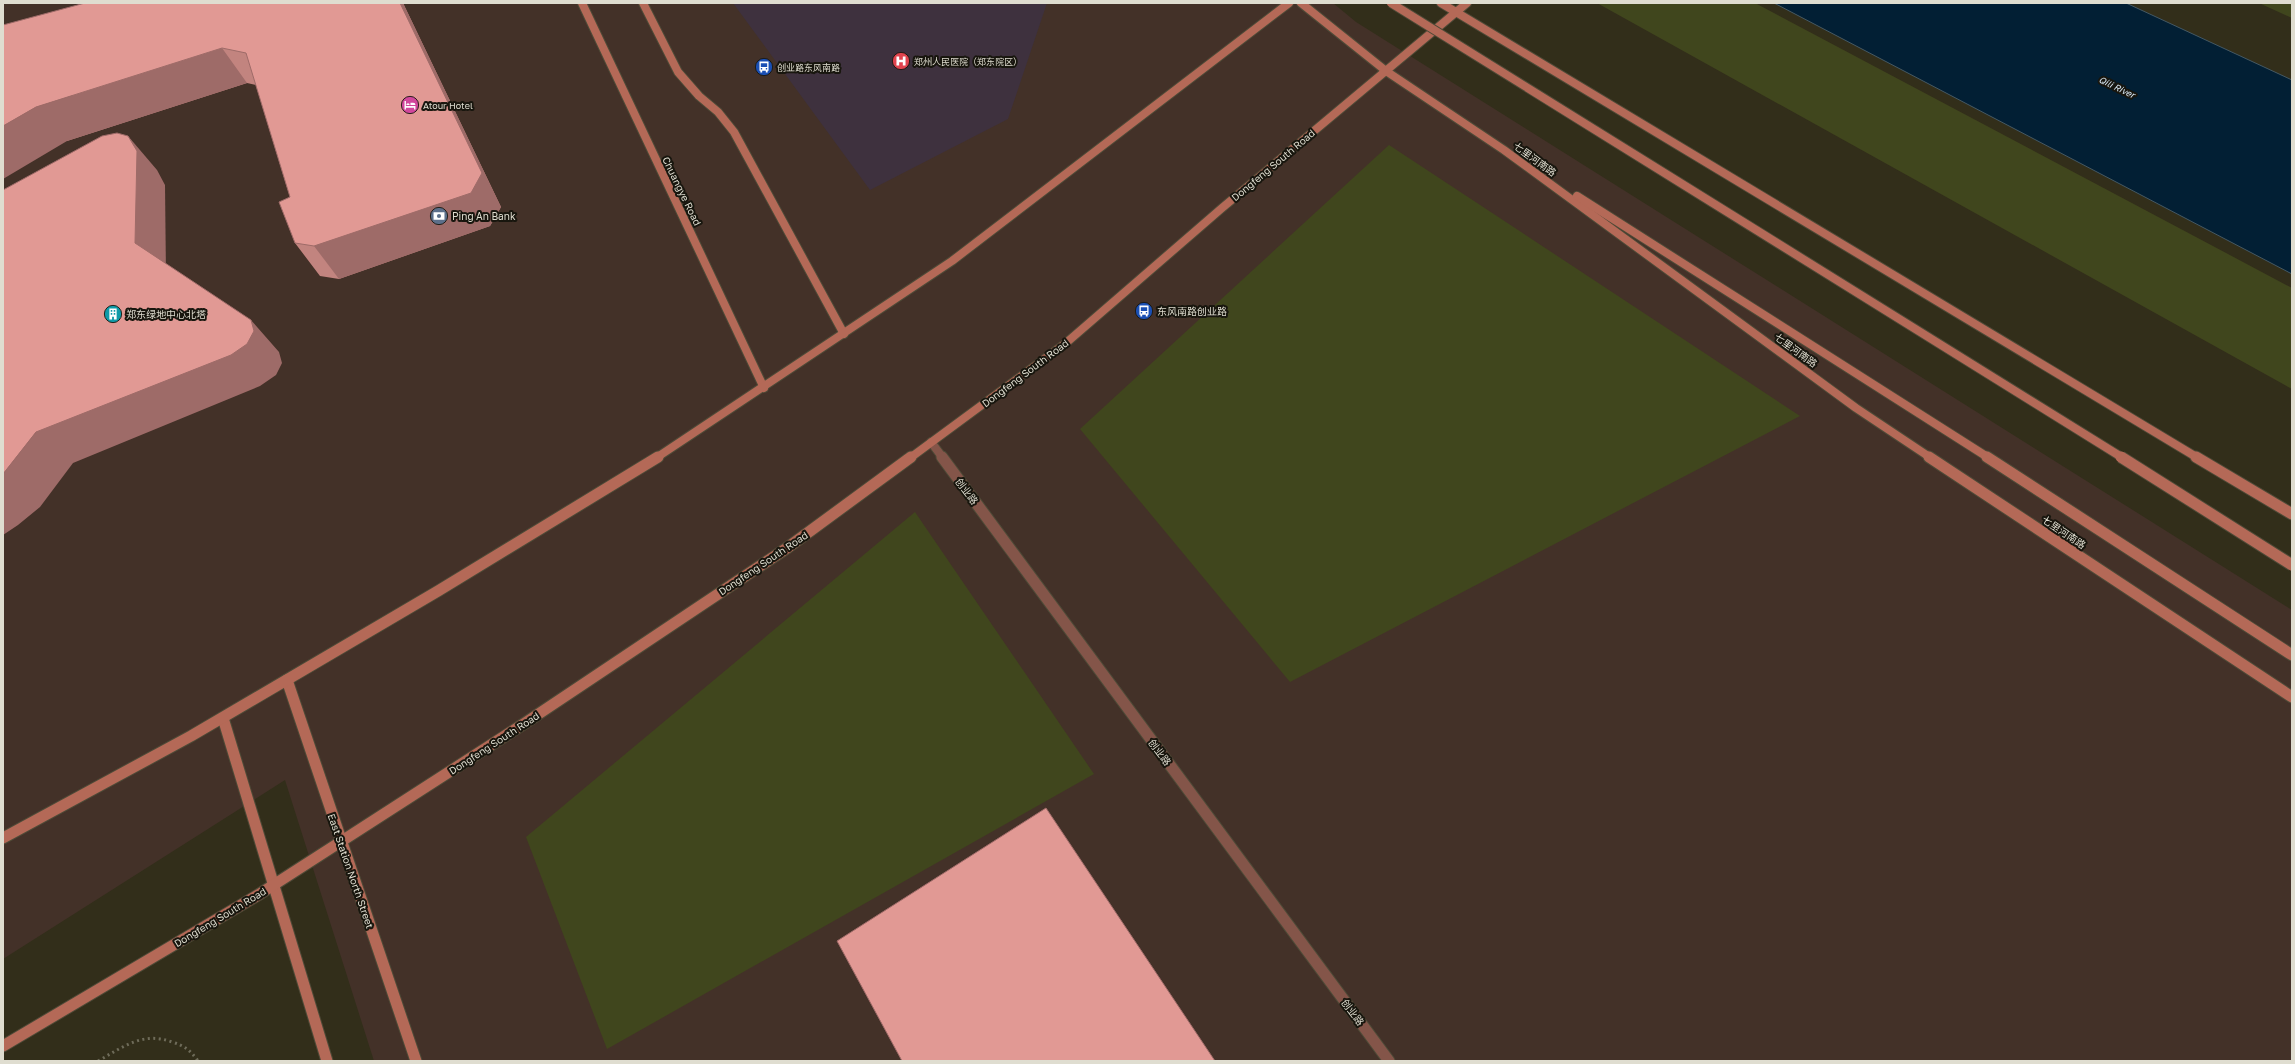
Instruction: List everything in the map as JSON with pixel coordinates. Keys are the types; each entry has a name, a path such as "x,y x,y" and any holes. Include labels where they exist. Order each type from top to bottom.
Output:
{"street":[{"name":"Chuangye Road","path":"582,3 764,388"},
{"path":"643,3 678,72 699,96 718,112 734,132 844,334"},
{"path":"3,838 223,718 438,592 665,453 952,261 1289,3"},
{"name":"七里河南路","path":"1301,3 1386,71 1500,147 1856,408 2292,697"},
{"path":"1391,3 2100,443 2292,565"},
{"path":"1441,3 1458,11 2292,514"},
{"name":"Dongfeng South Road","path":"3,1046 274,885 342,842 525,723 787,548 1066,343 1222,208 1467,3"},
{"path":"1500,147 1948,431 2292,655"},
{"name":"创业路","path":"931,442 1389,1061"},
{"name":"East Station North Street","path":"287,680 416,1061"},
{"path":"223,718 327,1061"}],"path":[{"path":"98,1061 137,1040 159,1037 188,1047 198,1061"}],"shaded area":[{"path":"3,3 1333,3 1356,22 2292,610 2292,1061 374,1061 285,780 3,959"},
{"name":"郑州人民医院（郑东院区）","path":"733,3 1047,3 1008,119 870,190"}],"green space":[{"path":"1597,3 1755,3 2292,288 2292,389"},
{"path":"2259,3 2292,3 2292,18"},
{"path":"1389,145 1800,416 1290,682 1080,429"},
{"path":"915,512 1094,774 607,1049 526,837"}],"water":[{"name":"Qili River","path":"1774,3 2126,3 2292,80 2292,274"}],"building":[{"path":"85,3 400,3 482,173 471,193 314,246 295,243 279,202 290,197 246,53 222,48 36,107 3,126 3,25"},
{"name":"郑东绿地中心北塔","path":"117,133 128,136 137,151 135,243 251,320 254,331 247,344 231,355 36,432 3,474 3,190 102,136"},
{"path":"1046,808 1215,1061 902,1061 837,941"}],"place":[{"name":"郑州人民医院（郑东院区）","path":"901,61"},
{"name":"创业路东风南路","path":"764,67"},
{"name":"Atour Hotel","path":"410,105"},
{"name":"Ping An Bank","path":"439,216"},
{"name":"东风南路创业路","path":"1144,311"},
{"name":"郑东绿地中心北塔","path":"113,314"}]}
